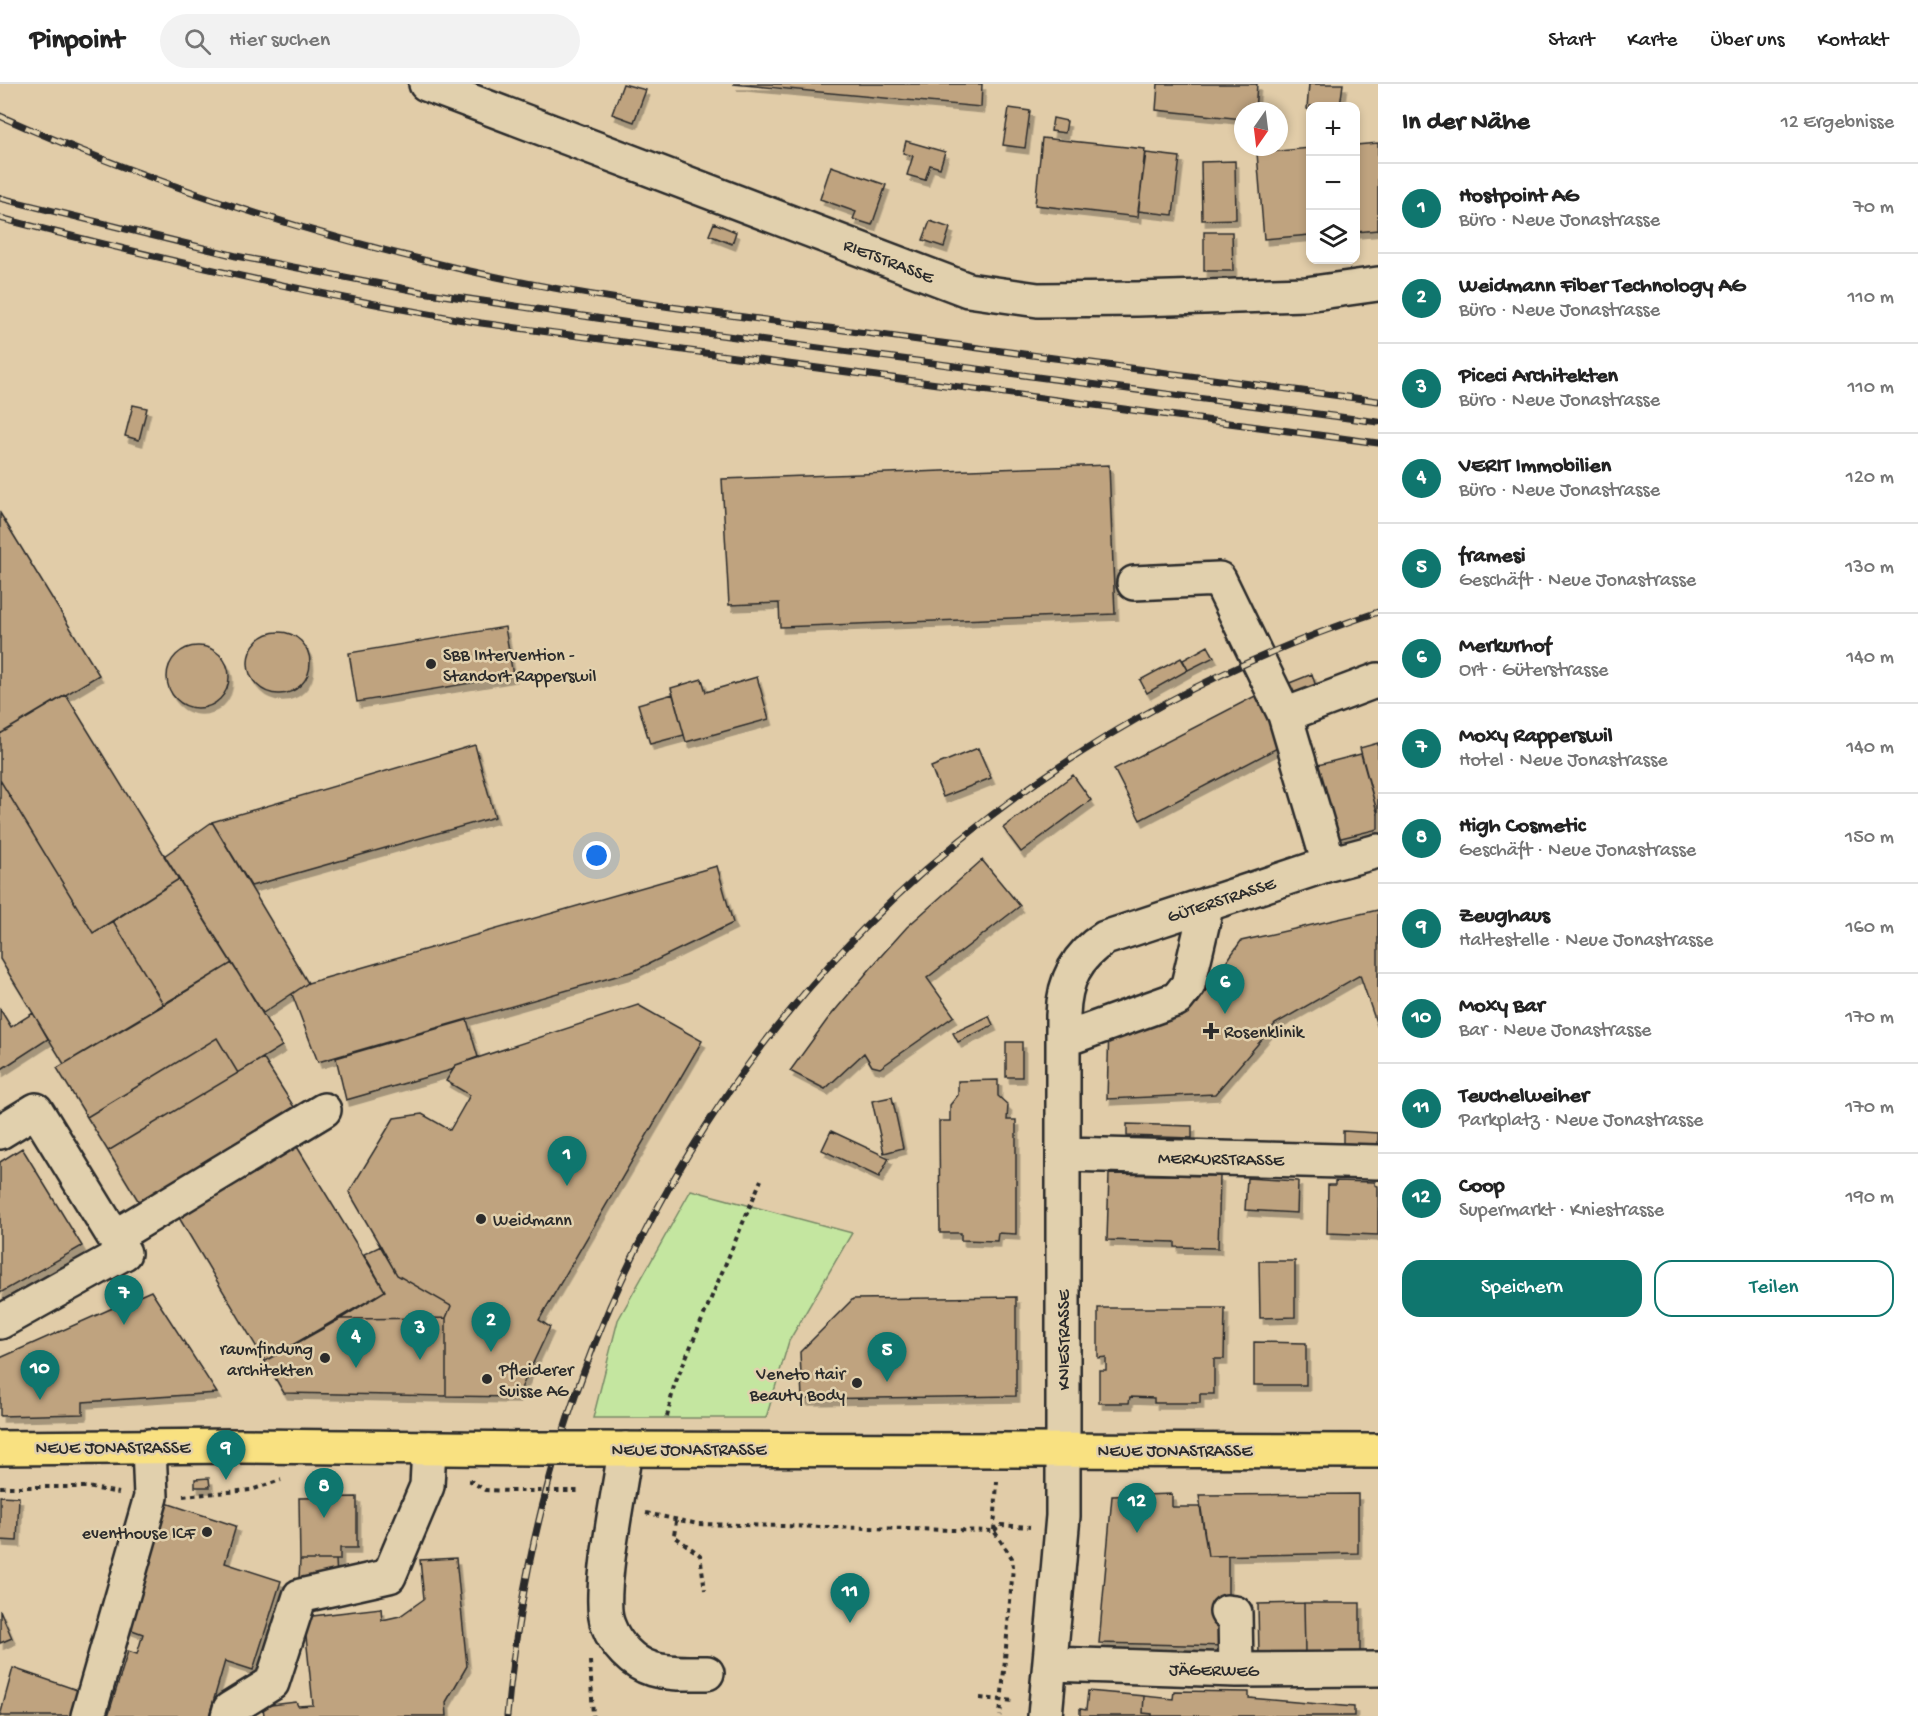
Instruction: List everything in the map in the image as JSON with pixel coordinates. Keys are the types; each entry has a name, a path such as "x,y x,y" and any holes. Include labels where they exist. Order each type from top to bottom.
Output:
{"main road":[{"name":"NEUE JONASTRASSE","path":"0,1448 149,1446 1378,1451"}],"street":[{"name":"RIETSTRASSE","path":"426,84 968,290 1038,300 1137,299 1306,294 1378,284"},
{"path":"1134,583 1220,579 1285,715 1329,864"},
{"path":"1285,715 1378,680"},
{"name":"GÜTERSTRASSE","path":"1075,966 1084,954 1105,938 1329,864 1378,851"},
{"path":"1063,1040 1178,999 1188,985 1207,904"},
{"name":"KNIESTRASSE","path":"1032,1709 1050,1664 1063,1516 1063,1001 1069,976 1075,966"},
{"path":"0,1132 36,1110 124,1252 0,1323"},
{"path":"114,1237 324,1110"},
{"name":"MERKURSTRASSE","path":"1064,1154 1378,1162"},
{"path":"88,1716 151,1497 149,1446"},
{"path":"228,1716 230,1709 272,1683 300,1596 389,1576 427,1486 429,1448"},
{"path":"625,1449 605,1592 607,1624 619,1645 634,1659 651,1669 706,1673"},
{"path":"1227,1612 1235,1613 1236,1670"},
{"name":"JÄGERWEG","path":"1050,1664 1236,1670 1378,1669"}],"path":[{"path":"667,1419 674,1386 761,1180"},
{"path":"466,1478 485,1490 606,1493 645,1512 676,1521 718,1525 994,1531 1000,1525 1032,1527"},
{"path":"997,1481 994,1531 1012,1558 1013,1567 1000,1716"},
{"path":"676,1521 674,1536 700,1555 705,1590"},
{"path":"980,1698 1002,1699 1032,1709"}],"green space":[{"path":"691,1190 852,1233 789,1341 766,1418 593,1418 618,1320"}],"building":[{"path":"623,84 646,90 634,122 612,114"},
{"path":"733,84 982,84 981,107"},
{"path":"1158,84 1257,84 1256,102 1234,102 1234,118 1156,110"},
{"path":"1309,84 1343,84 1341,102 1308,102"},
{"path":"1009,108 1030,111 1025,148 1003,145"},
{"path":"1053,118 1067,121 1065,133 1051,131"},
{"path":"1042,138 1145,149 1138,217 1035,205"},
{"path":"906,141 945,152 940,168 930,165 925,180 907,175 913,156 903,153"},
{"path":"1378,143 1378,230 1360,232 1360,145"},
{"path":"1306,148 1306,235 1264,239 1257,156 1288,156 1288,150"},
{"path":"1146,153 1180,157 1173,215 1138,211"},
{"path":"1235,161 1236,219 1202,220 1201,162"},
{"path":"831,166 886,185 872,225 853,219 856,212 820,199"},
{"path":"930,221 950,228 944,247 923,240"},
{"path":"714,223 736,232 732,244 709,235"},
{"path":"1204,232 1232,232 1233,271 1204,271"},
{"path":"133,405 147,408 139,440 125,436"},
{"path":"1109,465 1115,614 780,627 779,603 729,605 722,479"},
{"path":"0,513 99,675 0,734"},
{"name":"SBB Intervention - Standort Rapperswil","path":"505,627 513,676 357,702 349,653"},
{"path":"279,632 296,637 301,641 305,646 310,663 305,680 301,685 296,689 279,694 262,689 257,685 253,680 248,663 253,646 257,641 262,637"},
{"path":"198,646 210,648 220,655 227,665 229,677 227,689 220,699 210,706 198,708 186,706 176,699 169,689 167,677 169,665 176,655 186,648"},
{"path":"1208,646 1214,657 1188,670 1183,660"},
{"path":"1181,658 1188,670 1147,693 1140,680"},
{"path":"1312,674 1316,687 1292,696 1287,684"},
{"path":"757,677 769,719 686,742 671,688 702,679 706,692"},
{"path":"673,694 684,735 650,744 638,704"},
{"path":"1259,694 1285,744 1140,820 1114,769"},
{"path":"66,695 179,879 93,933 0,780 0,734"},
{"path":"1378,743 1378,815 1360,748"},
{"path":"475,745 495,817 251,886 212,822"},
{"path":"978,748 991,778 943,797 931,767"},
{"path":"1361,754 1378,815 1378,829 1333,840 1314,766"},
{"path":"1073,775 1091,800 1021,852 1003,828"},
{"path":"0,780 93,933 113,921 164,1005 64,1064 0,959"},
{"path":"212,822 308,983 263,1013 164,856"},
{"path":"982,860 1020,906 927,978 954,1016 880,1068 872,1066 864,1053 825,1089 790,1071 827,1020 907,927"},
{"path":"717,866 733,923 634,971 318,1062 292,994 308,983"},
{"path":"179,879 232,963 164,1005 113,921"},
{"path":"1378,910 1378,1028 1360,975 1275,1024 1215,1094 1107,1099 1109,1026 1197,1004 1241,941"},
{"path":"232,963 282,1046 238,1073 217,1038 87,1117 57,1068"},
{"name":"Weidmann","path":"638,1005 702,1041 539,1320 550,1327 517,1397 446,1396 446,1318 451,1306 397,1275 349,1192 394,1118 422,1114 450,1130 470,1095 446,1081 456,1065"},
{"path":"0,1009 11,1027 33,1013 48,1039 0,1070"},
{"path":"989,1016 993,1025 958,1042 953,1033"},
{"path":"467,1020 478,1057 456,1065 451,1070 346,1100 336,1058"},
{"path":"217,1038 238,1073 108,1151 87,1117"},
{"path":"1006,1042 1022,1042 1022,1077 1006,1077"},
{"path":"263,1058 294,1107 139,1202 108,1151"},
{"path":"998,1080 998,1096 1008,1105 1007,1120 1016,1120 1016,1234 998,1233 997,1241 961,1240 961,1233 940,1233 939,1121 950,1121 950,1105 958,1095 958,1081"},
{"path":"892,1097 903,1148 884,1153 872,1101"},
{"path":"1127,1124 1192,1126 1192,1138 1127,1136"},
{"path":"831,1131 889,1158 879,1177 822,1150"},
{"path":"1343,1131 1378,1133 1378,1145 1343,1143"},
{"path":"296,1145 385,1291 265,1361 178,1216"},
{"path":"22,1148 82,1246 0,1293 0,1162"},
{"path":"1109,1174 1220,1176 1218,1248 1175,1247 1175,1242 1107,1240"},
{"path":"1247,1178 1298,1181 1297,1213 1245,1210"},
{"path":"1335,1181 1375,1182 1378,1186 1378,1235 1327,1233 1328,1185 1335,1185"},
{"path":"381,1246 397,1275 451,1306 446,1318 340,1319 385,1291 364,1254"},
{"path":"1259,1261 1295,1261 1295,1317 1260,1318"},
{"path":"151,1291 217,1393 83,1402 83,1414 0,1416 0,1358"},
{"path":"1016,1297 1016,1396 802,1399 800,1352 853,1299"},
{"path":"1098,1308 1225,1308 1224,1359 1214,1359 1214,1394 1200,1394 1200,1403 1154,1403 1154,1398 1130,1397 1129,1403 1099,1403 1099,1370 1106,1370 1106,1357 1098,1358"},
{"path":"446,1318 446,1396 284,1393 265,1361 340,1319"},
{"path":"1254,1342 1306,1343 1306,1385 1254,1385"},
{"path":"209,1478 210,1487 195,1487 195,1479"},
{"path":"1172,1494 1172,1507 1200,1507 1208,1556 1228,1556 1228,1646 1099,1643 1112,1496"},
{"path":"1358,1494 1358,1553 1208,1556 1199,1495"},
{"path":"0,1496 19,1497 17,1541 0,1540"},
{"path":"357,1497 357,1548 340,1548 340,1560 300,1560 299,1498"},
{"path":"160,1501 236,1526 225,1563 281,1581 253,1670 225,1661 209,1716 108,1716 128,1651 137,1654 143,1634 124,1627"},
{"path":"456,1558 467,1666 446,1702 447,1716 264,1716 263,1706 296,1702 298,1706 313,1705 304,1617 381,1608 382,1620 400,1616 424,1599 420,1560"},
{"path":"300,1560 336,1560 337,1577 299,1578"},
{"path":"1304,1603 1360,1603 1360,1655 1305,1654"},
{"path":"1304,1603 1305,1654 1259,1655 1258,1604"},
{"path":"0,1610 12,1638 0,1643"},
{"path":"13,1668 86,1693 78,1716 0,1716"},
{"path":"1088,1691 1144,1696 1143,1713 1152,1714 1152,1716 1080,1716 1080,1709 1086,1710"},
{"path":"1174,1691 1249,1692 1249,1698 1354,1707 1354,1716 1152,1716 1152,1714 1143,1713 1144,1696 1173,1699"}],"railway":[{"path":"0,116 108,161 218,201 330,236 492,276 688,309 1378,401"},
{"path":"0,198 236,256 422,292 630,323 1378,422"},
{"path":"0,218 239,276 481,323 1378,443"},
{"path":"507,1716 538,1526 593,1348 672,1182 774,1031 896,897 1039,781 1200,685 1378,612"}],"place":[{"name":"SBB Intervention - Standort Rapperswil","path":"431,664"},
{"name":"Merkurhof","path":"1225,1014"},
{"name":"Rosenklinik","path":"1211,1031"},
{"name":"Hostpoint AG","path":"567,1186"},
{"name":"Weidmann","path":"481,1219"},
{"name":"Moxy Rapperswil","path":"124,1325"},
{"name":"Weidmann Fiber Technology AG","path":"491,1352"},
{"name":"raumfindung architekten","path":"325,1358"},
{"name":"Piceci Architekten","path":"420,1360"},
{"name":"VERIT Immobilien","path":"356,1368"},
{"name":"Pfleiderer Suisse AG","path":"487,1379"},
{"name":"framesi","path":"887,1382"},
{"name":"Veneto Hair Beauty Body","path":"857,1383"},
{"name":"Moxy Bar","path":"40,1400"},
{"name":"Zeughaus","path":"226,1480"},
{"name":"High Cosmetic","path":"324,1518"},
{"name":"eventhouse ICF","path":"207,1532"},
{"name":"Coop","path":"1137,1533"},
{"name":"Teuchelweiher","path":"850,1623"}]}
